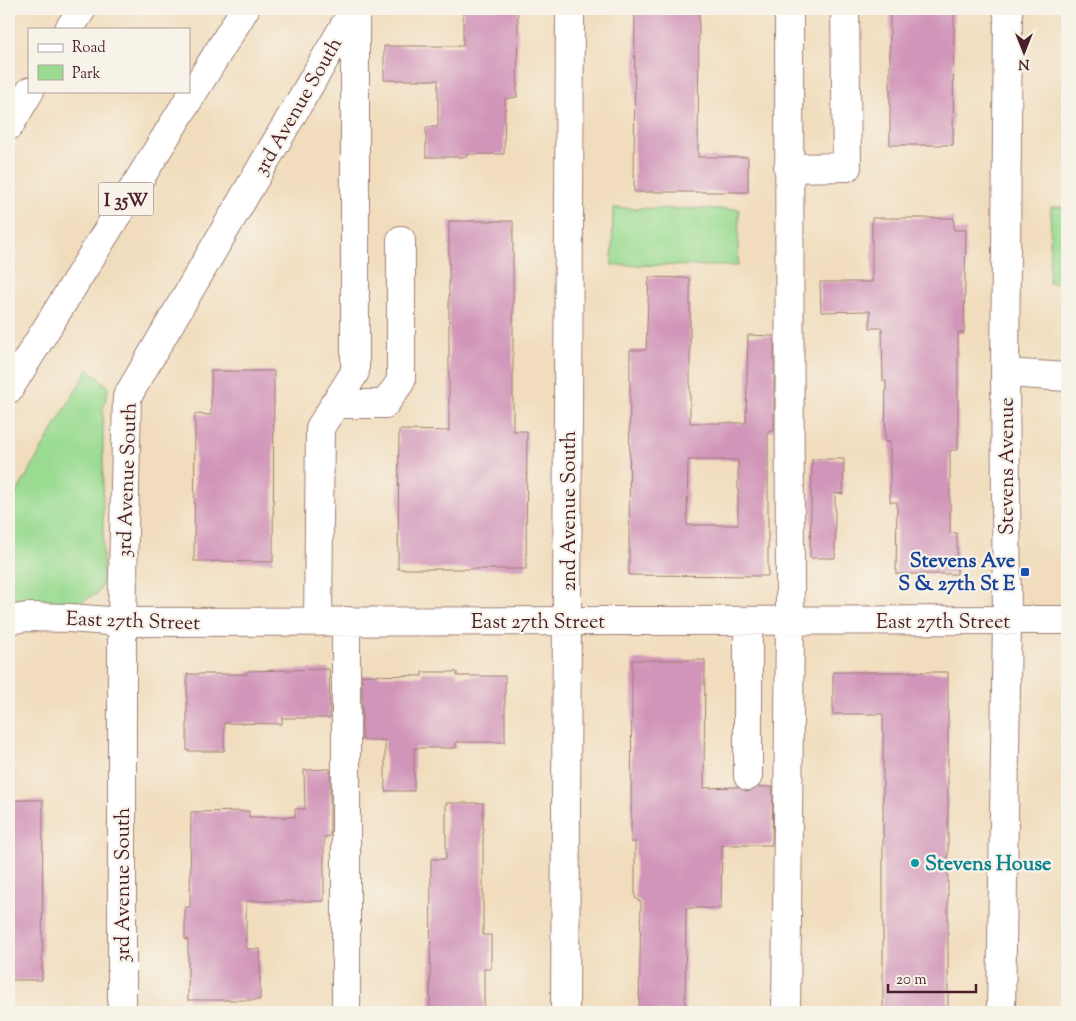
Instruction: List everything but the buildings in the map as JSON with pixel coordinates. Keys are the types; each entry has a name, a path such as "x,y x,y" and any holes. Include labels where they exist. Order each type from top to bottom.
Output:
{"main road":[{"path":"70,28 82,9"},
{"name":"I 35W","path":"9,389 245,9"},
{"path":"318,621 320,428 355,372 355,9"},
{"name":"3rd Avenue South","path":"122,1012 122,622 126,397 355,9"},
{"name":"2nd Avenue South","path":"566,1012 570,9"},
{"path":"786,1012 790,621 789,9"},
{"path":"788,168 847,167 845,9"},
{"name":"Stevens Avenue","path":"1001,1012 1006,621 1005,373 1008,9"},
{"path":"9,126 29,92"},
{"path":"334,404 384,404 401,381 401,240"},
{"path":"1005,373 1067,377"},
{"name":"East 27th Street","path":"9,620 27,617 122,622 1067,620"},
{"path":"346,621 346,1012"},
{"path":"748,621 748,776"}],"green space":[{"path":"1051,207 1067,207 1067,283 1049,283"},
{"path":"613,208 739,209 738,266 612,265"},
{"path":"88,369 109,387 103,408 103,582 98,593 81,602 9,602 9,506"}],"place":[{"name":"Stevens Ave S & 27th St E","path":"1025,572"},
{"name":"Stevens House","path":"915,863"}]}
